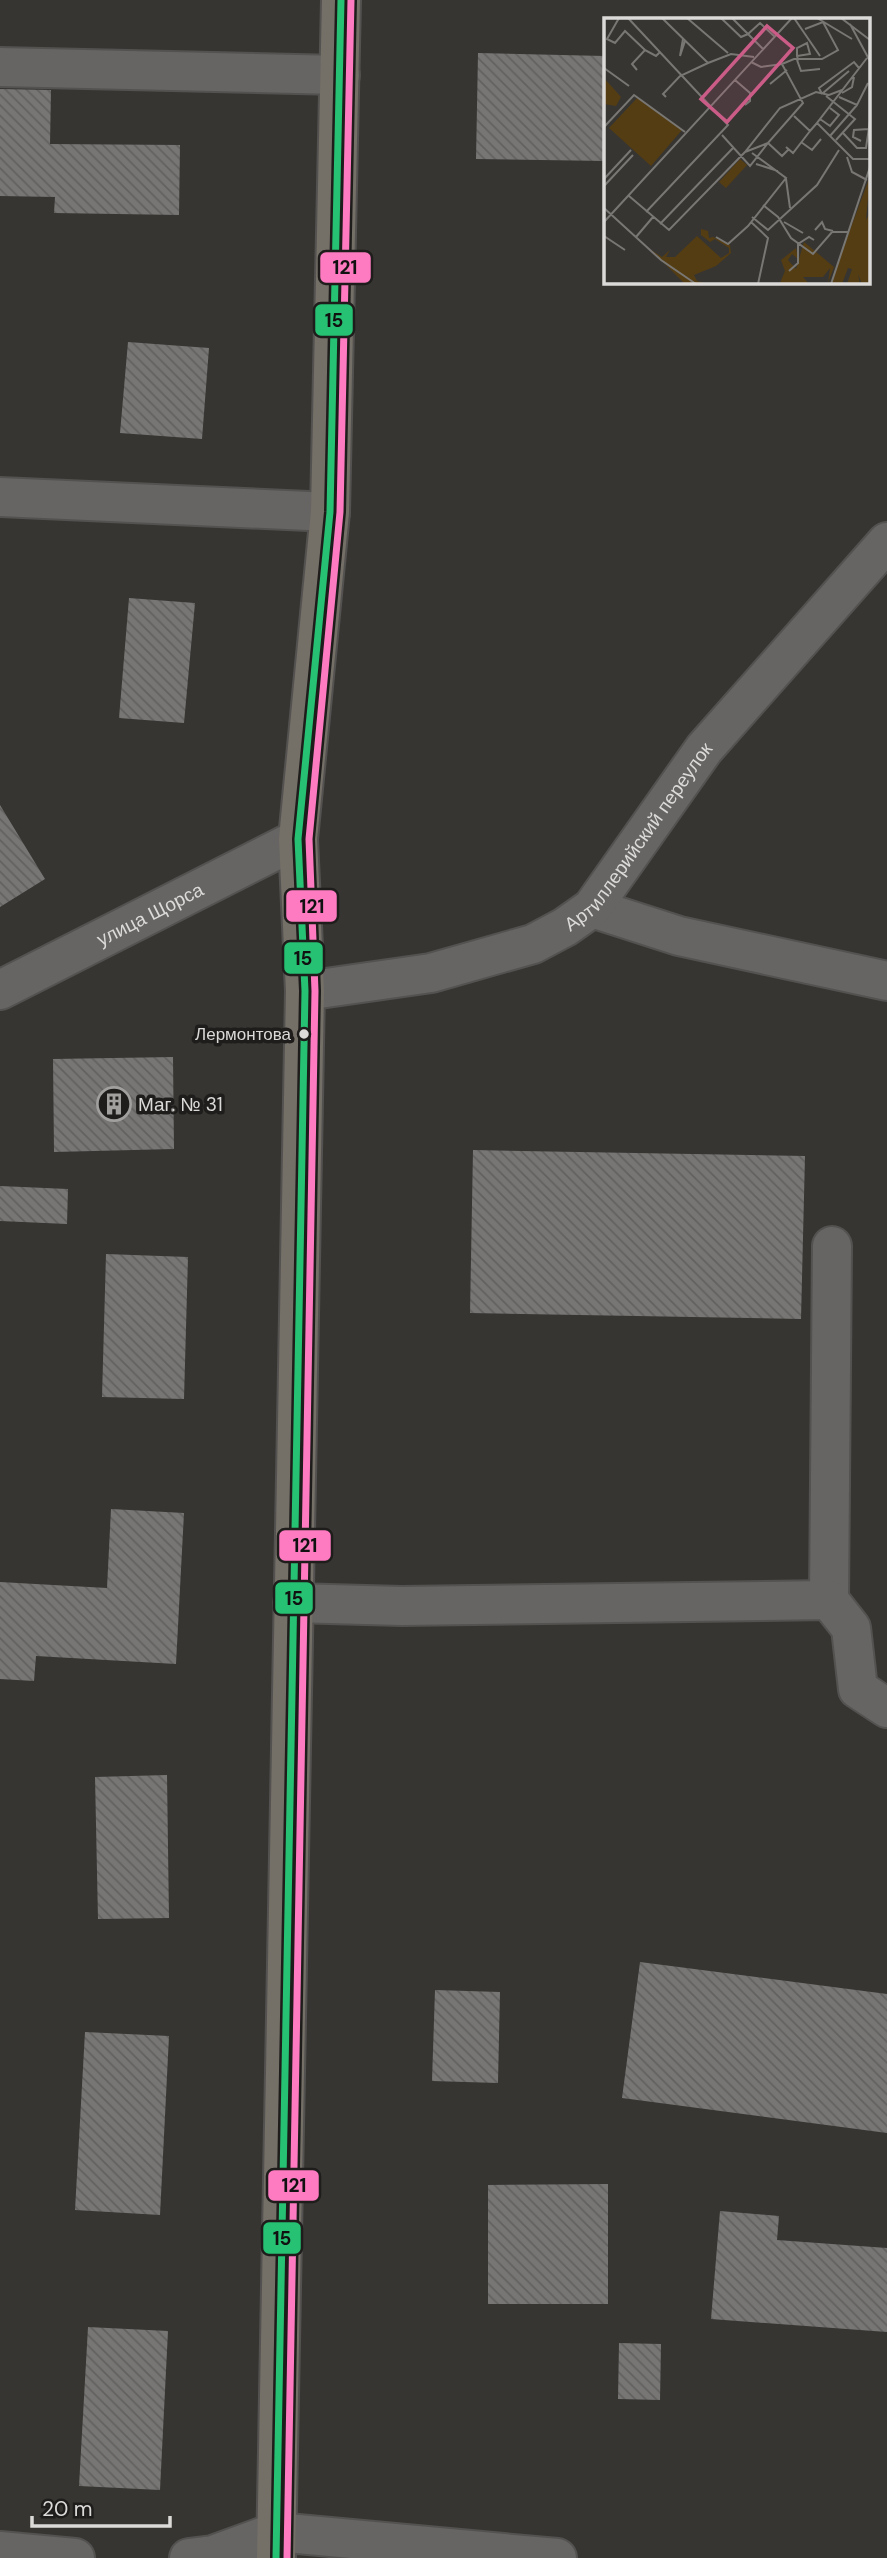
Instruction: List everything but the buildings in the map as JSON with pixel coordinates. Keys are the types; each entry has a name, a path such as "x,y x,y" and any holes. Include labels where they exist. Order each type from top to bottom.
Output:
{"main road":[{"path":"276,2545 305,991 298,838 330,512 341,0"}],"street":[{"path":"0,67 340,75"},
{"path":"0,497 330,512"},
{"name":"Артиллерийский переулок","path":"305,991 431,973 533,944 565,927 592,908 704,749 887,542"},
{"name":"улица Щорса","path":"0,990 298,838"},
{"path":"592,908 679,936 887,981"},
{"path":"832,1246 829,1600 851,1628 858,1689 887,1708"},
{"path":"293,1603 402,1605 829,1600"},
{"path":"189,2558 276,2545 557,2558"},
{"path":"0,2551 75,2558"}],"transit line":[{"name":"15","path":"276,2558 305,991 298,839 330,512 341,0"},
{"name":"121","path":"287,2558 315,991 309,839 340,512 351,0"}],"place":[{"name":"Лермонтова","path":"304,1034"},
{"name":"Маг. № 31","path":"114,1104"}]}
